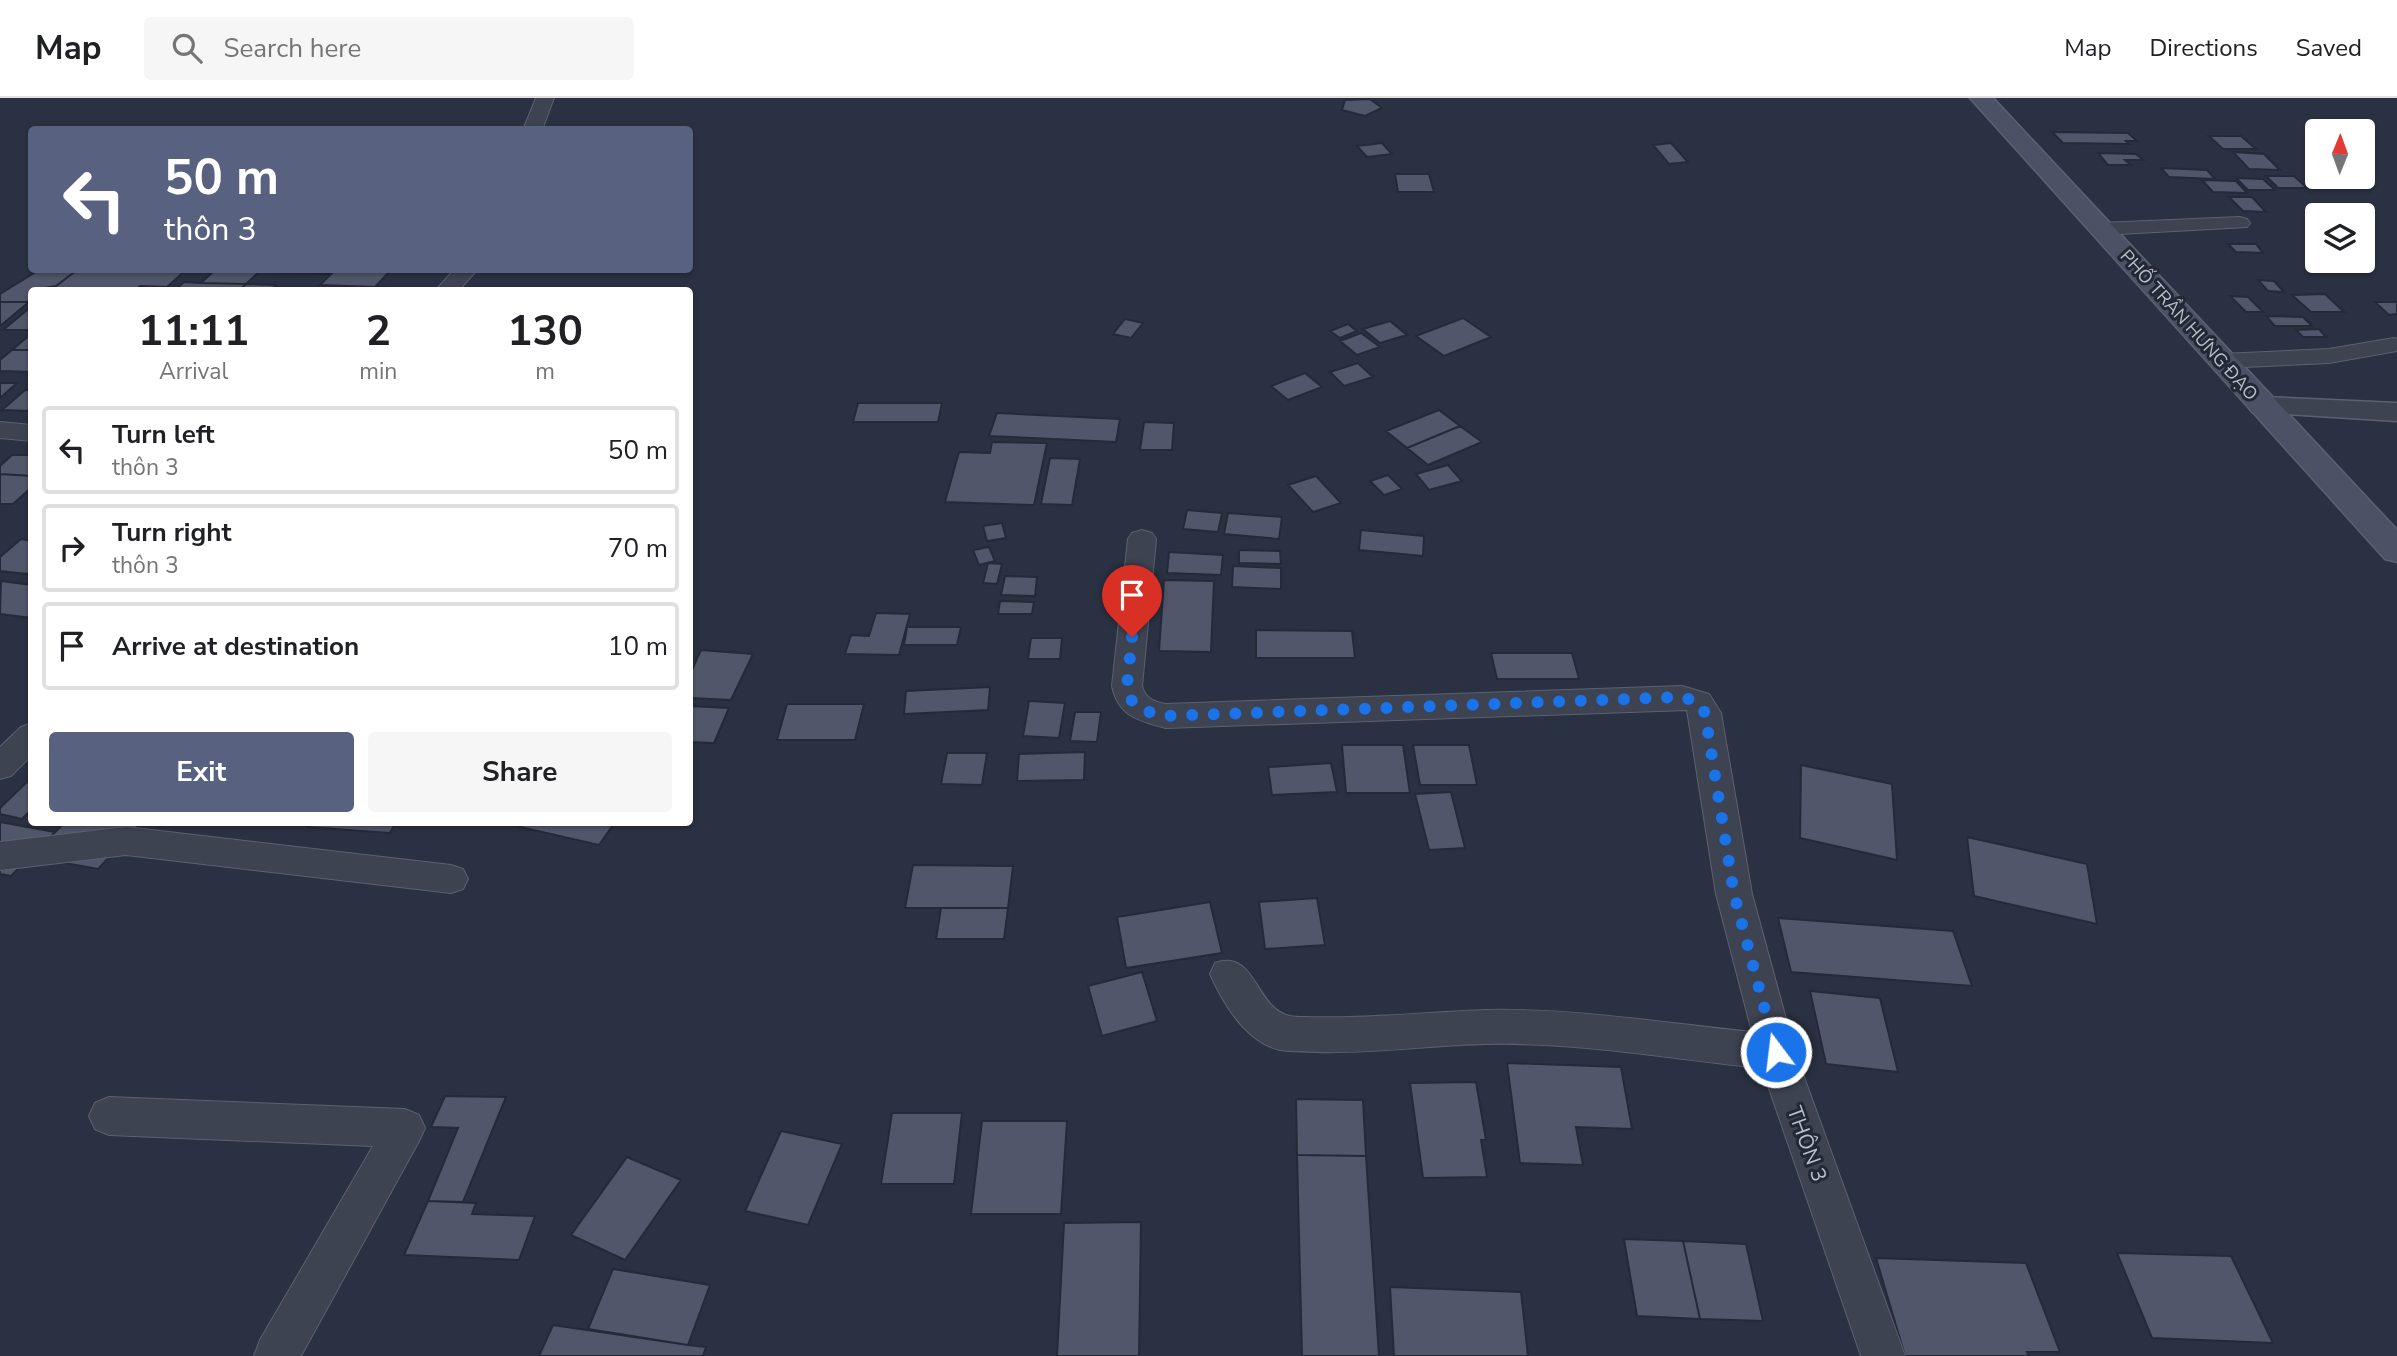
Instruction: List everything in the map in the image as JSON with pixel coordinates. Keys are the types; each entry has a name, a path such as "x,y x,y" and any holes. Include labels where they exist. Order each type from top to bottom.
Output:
{"street":[{"name":"PHỐ TRẦN HƯNG ĐẠO","path":"1981,98 2397,551"},
{"path":"2263,406 2397,412"}],"lane":[{"path":"534,126 545,98"},
{"path":"2101,229 2240,223"},
{"path":"450,287 463,273"},
{"path":"2222,361 2329,356 2394,345"},
{"path":"0,430 28,433"},
{"name":"THÔN 3","path":"1142,539 1127,686 1130,699 1145,711 1166,716 1682,697 1698,702 1705,713 1734,894 1776,1052 1883,1356"},
{"path":"0,767 28,739"},
{"path":"0,856 126,841 451,879"},
{"path":"1228,974 1261,1019 1281,1033 1357,1037 1487,1027 1551,1029 1776,1052"},
{"path":"109,1116 405,1128 276,1356"}],"building":[{"path":"1370,99 1382,108 1365,116 1342,110 1345,100"},
{"path":"2052,132 2128,133 2137,141 2126,141 2129,144 2063,143"},
{"path":"2209,136 2241,136 2256,149 2223,149"},
{"path":"1382,143 1392,154 1367,157 1357,146"},
{"path":"1671,143 1688,162 1669,164 1653,145"},
{"path":"2233,152 2264,154 2280,170 2249,169"},
{"path":"2098,153 2136,154 2143,160 2125,160 2131,165 2108,165"},
{"path":"2161,168 2207,170 2215,179 2169,177"},
{"path":"1395,174 1429,174 1434,192 1398,192"},
{"path":"2266,176 2294,176 2305,186 2305,188 2278,188"},
{"path":"2236,178 2263,179 2275,190 2248,190"},
{"path":"2202,180 2236,181 2247,193 2213,192"},
{"path":"2229,197 2252,197 2266,212 2243,211"},
{"path":"2228,244 2256,244 2263,253 2236,252"},
{"path":"34,273 73,273 56,286 28,287 28,302 0,302 0,294"},
{"path":"73,273 183,273 167,287 55,287"},
{"path":"212,273 258,273 246,284 201,283"},
{"path":"332,273 388,273 375,287 320,285"},
{"path":"2258,280 2274,281 2284,292 2268,291"},
{"path":"184,282 246,284 243,287 178,287"},
{"path":"246,284 276,285 274,287 243,287"},
{"path":"2325,294 2344,312 2311,312 2292,295"},
{"path":"2230,296 2248,297 2263,312 2246,312"},
{"path":"0,302 28,302 28,303 0,326"},
{"path":"2375,302 2397,302 2397,314 2389,315"},
{"path":"28,309 28,330 3,330"},
{"path":"2266,316 2303,317 2312,326 2275,326"},
{"path":"1463,318 1491,337 1444,356 1416,336"},
{"path":"1125,319 1143,323 1131,338 1113,334"},
{"path":"1390,321 1407,335 1380,343 1363,329"},
{"path":"1348,324 1357,331 1340,338 1330,331"},
{"path":"2319,329 2326,337 2303,337 2296,330"},
{"path":"1361,333 1380,347 1357,355 1340,341"},
{"path":"28,336 28,350 12,350"},
{"path":"12,350 28,350 28,372 0,371 0,360"},
{"path":"1358,363 1373,377 1344,386 1330,372"},
{"path":"1305,373 1322,387 1288,400 1271,386"},
{"path":"0,383 17,383 0,398"},
{"path":"25,390 28,390 28,411 2,410"},
{"path":"858,403 942,403 938,422 853,422"},
{"path":"1439,410 1460,426 1407,448 1386,431"},
{"path":"997,413 1120,419 1116,442 989,436"},
{"path":"1144,422 1174,423 1172,450 1140,450"},
{"path":"1460,426 1482,442 1428,465 1407,448"},
{"path":"992,442 1047,443 1034,505 945,502 959,452 990,453"},
{"path":"12,455 28,455 28,476 0,474 0,466"},
{"path":"1050,458 1080,459 1072,505 1041,504"},
{"path":"1448,465 1462,481 1429,490 1416,474"},
{"path":"0,474 28,476 28,491 13,504 0,504"},
{"path":"1388,475 1402,489 1384,495 1370,481"},
{"path":"1316,476 1341,503 1313,512 1288,485"},
{"path":"1187,510 1222,513 1218,532 1183,529"},
{"path":"1228,513 1282,517 1279,539 1224,534"},
{"path":"1002,523 1006,538 987,541 983,526"},
{"path":"1361,530 1424,536 1423,556 1359,550"},
{"path":"21,539 28,540 27,574 0,571 0,557"},
{"path":"989,547 995,561 979,565 973,550"},
{"path":"1239,550 1280,551 1281,564 1239,563"},
{"path":"1169,552 1223,555 1221,575 1167,573"},
{"path":"988,563 1002,564 997,584 983,583"},
{"path":"1233,566 1281,568 1281,589 1232,587"},
{"path":"1005,576 1037,577 1035,596 1001,595"},
{"path":"1164,580 1214,581 1211,652 1159,651"},
{"path":"1,581 28,584 28,618 0,614"},
{"path":"1000,601 1034,602 1032,614 998,614"},
{"path":"876,613 910,614 899,655 845,654 851,635 869,636"},
{"path":"907,627 961,627 957,645 904,645"},
{"path":"1256,630 1352,631 1355,658 1256,658"},
{"path":"1031,638 1062,638 1060,659 1028,659"},
{"path":"701,650 753,654 731,700 693,698 693,667"},
{"path":"1491,653 1572,653 1579,679 1497,679"},
{"path":"990,687 988,710 904,714 906,691"},
{"path":"1029,701 1065,703 1059,738 1023,736"},
{"path":"787,704 864,704 855,740 777,740"},
{"path":"693,706 729,708 714,743 693,742"},
{"path":"1075,712 1101,712 1097,742 1070,741"},
{"path":"1342,745 1403,745 1410,793 1346,793"},
{"path":"1413,745 1469,745 1477,785 1420,785"},
{"path":"1085,752 1084,780 1017,781 1019,754"},
{"path":"947,753 987,753 982,785 941,784"},
{"path":"1331,763 1337,792 1272,795 1268,767"},
{"path":"1801,765 1892,784 1897,860 1800,838"},
{"path":"28,781 28,813 22,819 0,814 0,808"},
{"path":"1451,792 1465,848 1429,850 1415,794"},
{"path":"0,822 55,832 11,876 0,874"},
{"path":"61,826 138,826 98,869 31,857"},
{"path":"309,826 394,826 390,833"},
{"path":"521,826 612,826 599,845"},
{"path":"1967,837 2087,864 2097,924 1974,896"},
{"path":"913,865 1013,866 1008,908 905,908"},
{"path":"1317,898 1325,945 1265,949 1259,902"},
{"path":"1210,902 1222,953 1126,968 1117,917"},
{"path":"941,908 1008,908 1004,939 936,939"},
{"path":"1778,918 1953,931 1972,986 1791,972"},
{"path":"1142,972 1157,1021 1102,1036 1088,986"},
{"path":"1810,991 1880,998 1898,1072 1826,1064"},
{"path":"1507,1063 1621,1067 1632,1129 1576,1127 1583,1165 1520,1163"},
{"path":"1476,1082 1486,1140 1481,1140 1487,1177 1423,1178 1410,1083"},
{"path":"445,1096 506,1097 463,1202 428,1201 458,1128 431,1127"},
{"path":"1296,1099 1363,1100 1366,1156 1297,1155"},
{"path":"892,1113 962,1113 954,1184 881,1184"},
{"path":"982,1121 1067,1121 1061,1214 971,1214"},
{"path":"781,1131 842,1144 808,1225 745,1211"},
{"path":"1297,1155 1366,1156 1379,1356 1302,1356"},
{"path":"627,1157 681,1180 625,1260 571,1235"},
{"path":"428,1201 476,1203 472,1214 535,1216 519,1260 404,1255"},
{"path":"1141,1222 1139,1356 1057,1356 1064,1223"},
{"path":"1624,1239 1683,1241 1700,1319 1637,1316"},
{"path":"1683,1241 1746,1244 1763,1321 1700,1319"},
{"path":"2117,1253 2231,1256 2273,1343 2152,1338"},
{"path":"1876,1258 2026,1263 2060,1352 2027,1352 2029,1356 1905,1356"},
{"path":"613,1269 710,1285 688,1345 588,1329"},
{"path":"1390,1287 1521,1292 1528,1356 1394,1356"},
{"path":"553,1325 706,1347 703,1356 539,1356"}],"route":[{"path":"1132,637 1127,686 1130,699 1145,711 1166,716 1682,697 1698,702 1705,713 1734,894 1776,1052"}]}
